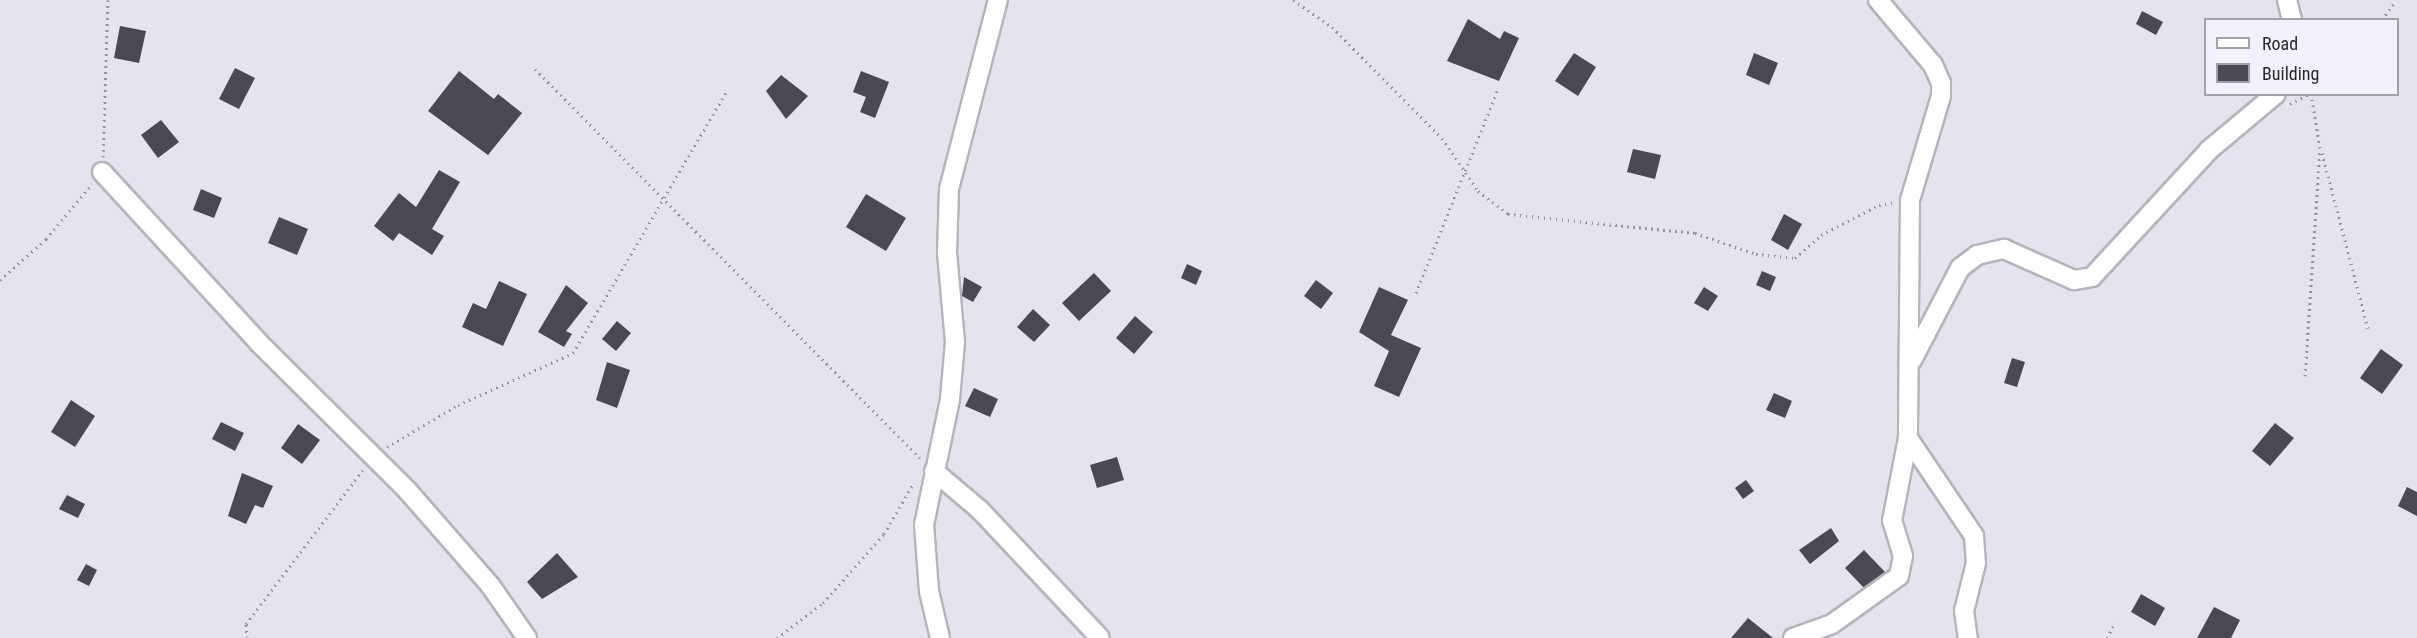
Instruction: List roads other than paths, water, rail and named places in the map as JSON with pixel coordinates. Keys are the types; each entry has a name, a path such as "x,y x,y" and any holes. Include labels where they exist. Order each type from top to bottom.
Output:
{"street":[{"path":"940,638 929,591 924,525 930,467 950,399 955,342 948,253 949,189 998,0"},
{"path":"1793,638 1832,624 1899,576 1903,556 1892,521 1908,438 1910,200 1941,96 1941,83 1933,65 1878,0"},
{"path":"2287,0 2292,18"},
{"path":"1910,364 1960,268 1977,255 2004,249 2074,280 2092,277 2184,174 2274,96"},
{"path":"102,172 259,343 374,455 490,585 527,638"},
{"path":"1908,438 1974,536 1976,564 1964,611 1968,638"},
{"path":"930,467 980,510 1101,638"}]}
